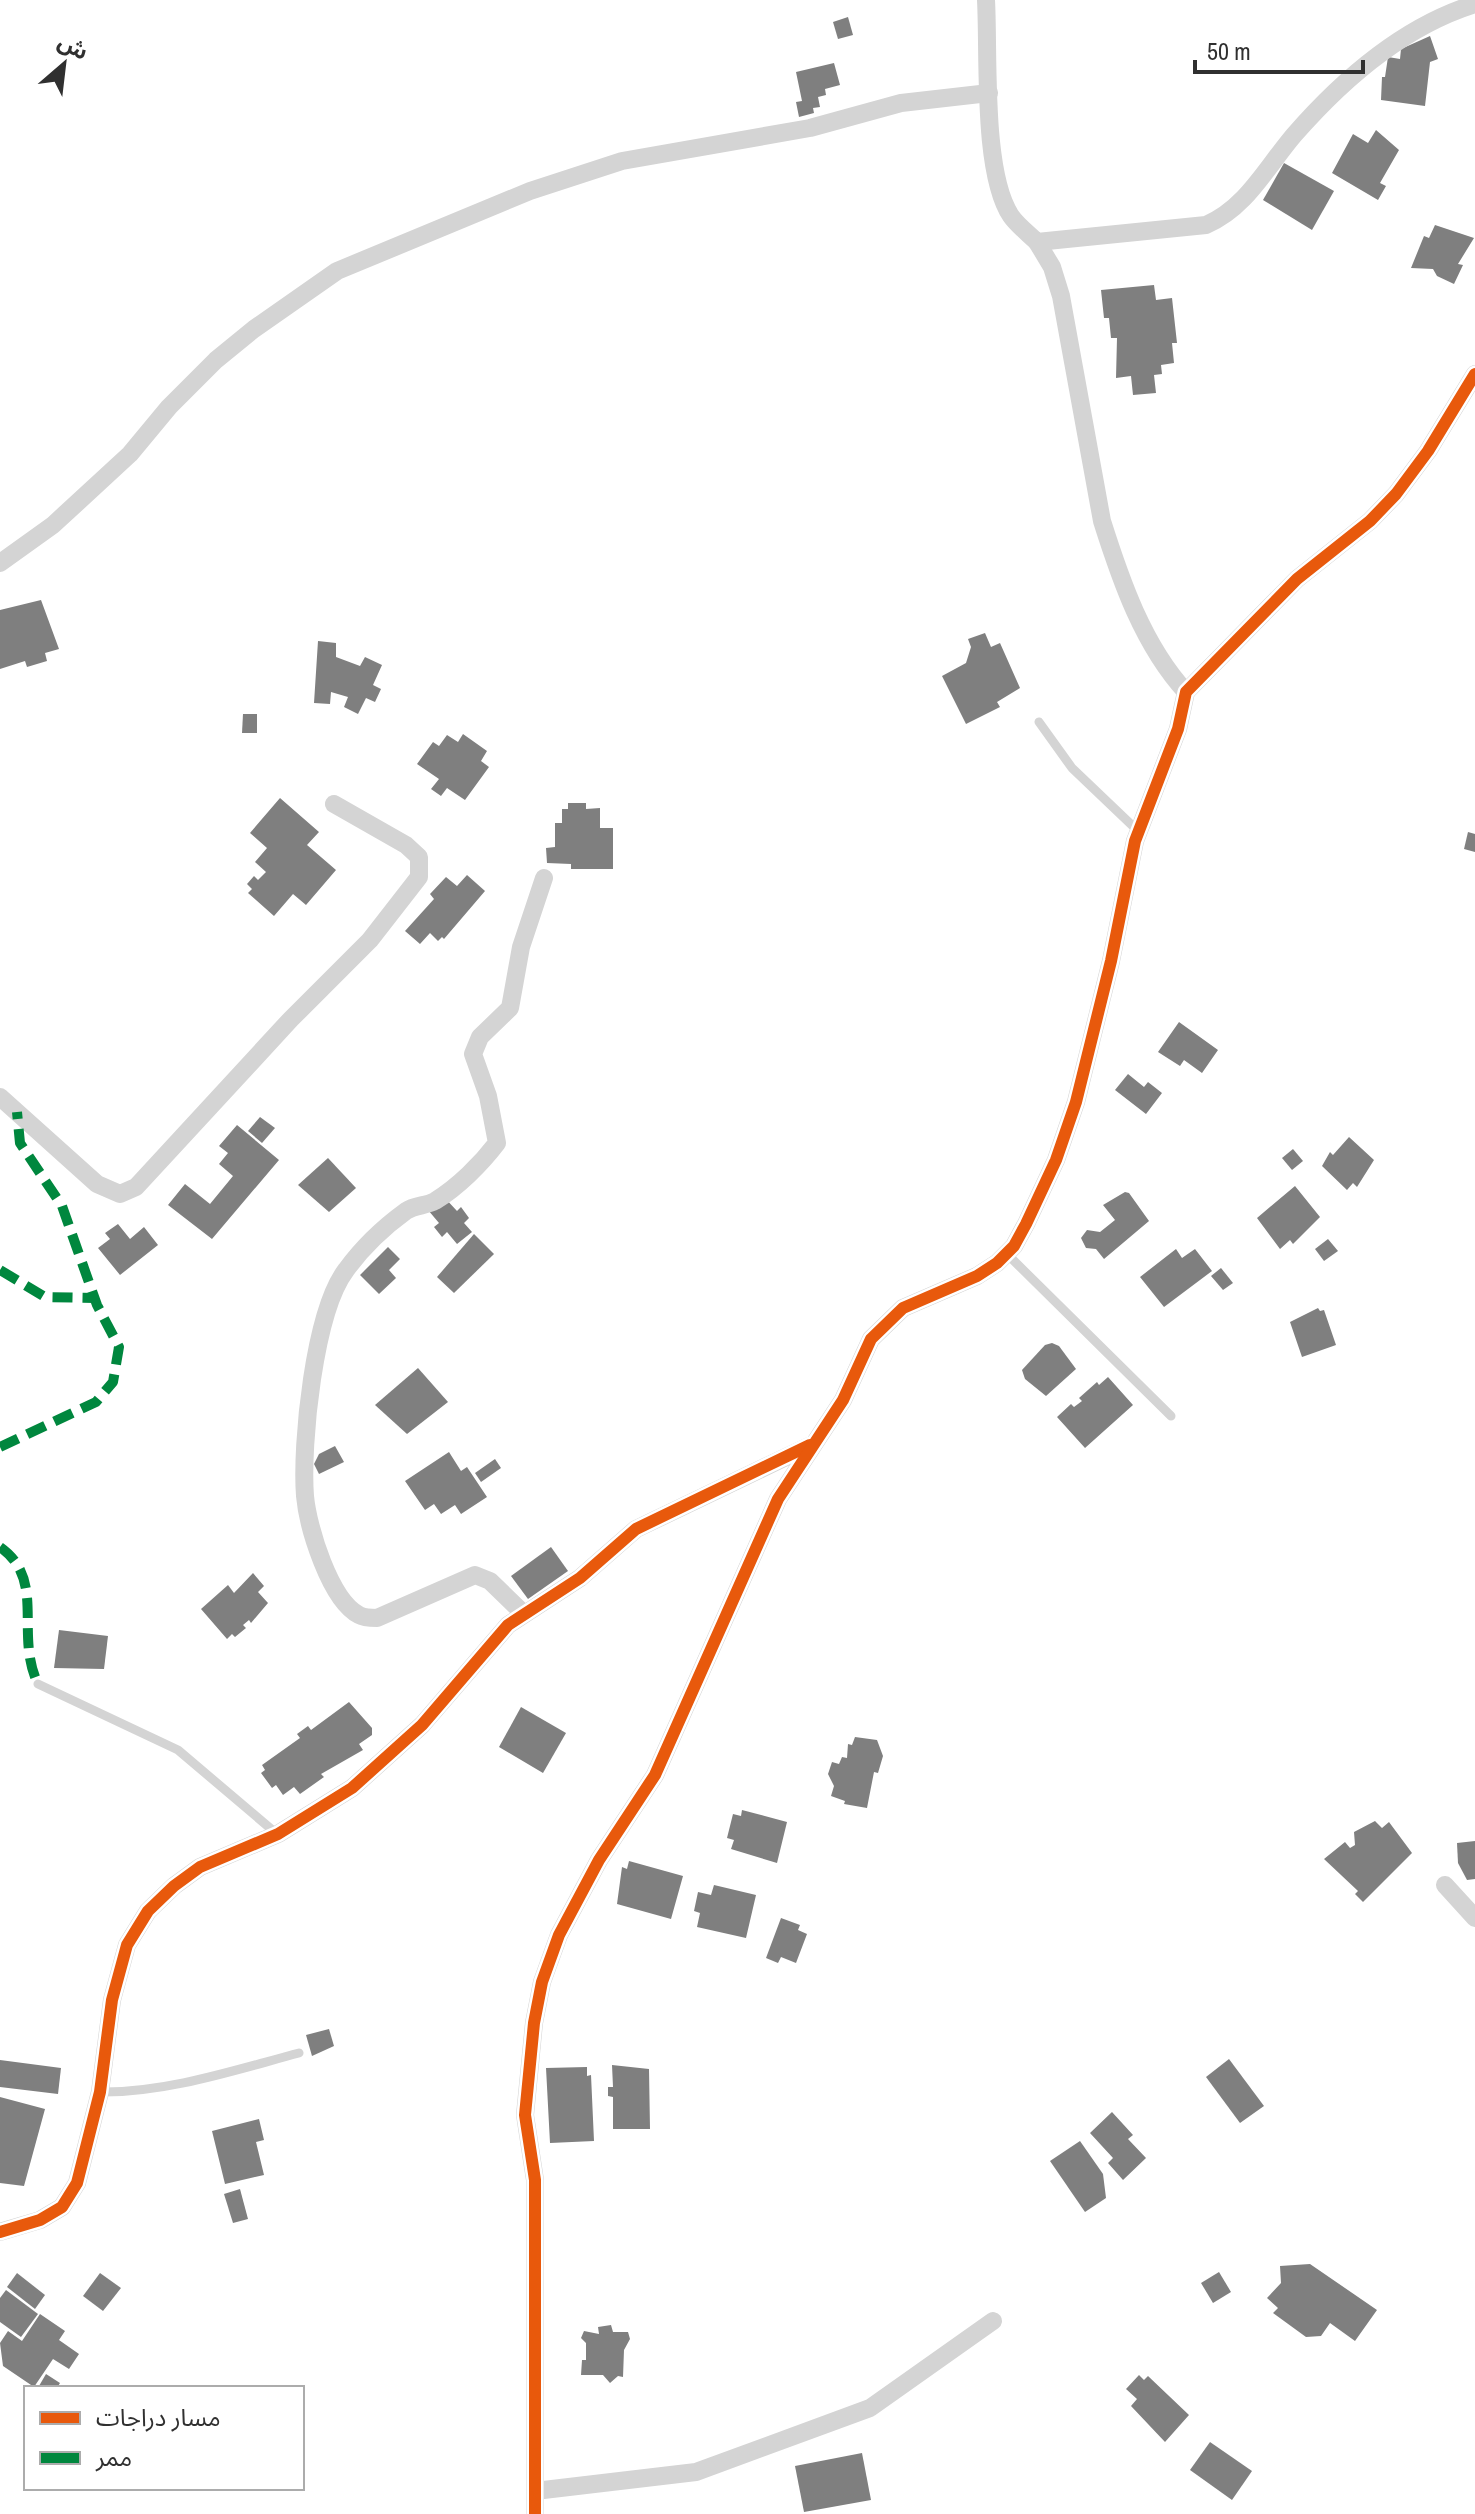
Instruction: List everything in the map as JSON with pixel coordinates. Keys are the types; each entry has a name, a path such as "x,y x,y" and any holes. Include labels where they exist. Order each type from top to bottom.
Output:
{"street":[{"path":"986,0 989,93 998,183 1011,215 1037,242 1052,267 1061,296 1106,535 1152,649 1186,692"},
{"path":"1037,242 1206,225 1227,216 1246,199 1297,133 1367,63 1417,31 1475,4"},
{"path":"0,562 53,525 130,454 169,407 216,360 337,271 530,191 622,161 780,134 901,103 989,93"},
{"path":"535,2514 535,2180 525,2115 534,2023 542,1982 576,1898 655,1775 778,1499 810,1445 843,1400 871,1339 903,1308 977,1276 1006,1253 1026,1224 1056,1160 1076,1102 1138,831 1178,729 1186,692 1297,579 1370,521 1396,494 1428,451 1475,374"},
{"path":"0,1097 97,1184 120,1194 136,1187 291,1019 370,940 419,877 419,857 406,845 334,804"},
{"path":"524,1614 490,1581 475,1575 377,1618 360,1616 343,1601 323,1564 305,1498 306,1441 318,1350 344,1272 375,1238 409,1208 433,1202 473,1170 497,1143 488,1096 473,1054 480,1037 510,1008 521,947 544,878"},
{"path":"0,2232 40,2220 62,2207 82,2169 100,2092 112,2000 127,1945 148,1911 200,1867 278,1834 352,1788 389,1758 508,1625 580,1578 636,1529 810,1445"},
{"path":"1445,1885 1475,1918"},
{"path":"535,2491 696,2472 870,2408 993,2321"}],"lane":[{"path":"1039,722 1072,768 1138,831"},
{"path":"1006,1253 1171,1416"},
{"path":"38,1684 178,1750 278,1834"},
{"path":"100,2092 125,2092 222,2074 299,2053"}],"building":[{"path":"848,17 853,35 838,39 833,22"},
{"path":"1430,36 1438,59 1430,62 1425,106 1381,100 1382,77 1385,77 1388,57 1400,59 1401,49"},
{"path":"834,63 840,85 825,89 826,95 818,97 820,107 813,108 814,113 799,117 796,102 802,101 796,72"},
{"path":"1376,130 1399,150 1380,183 1386,186 1378,200 1332,173 1353,134 1368,143"},
{"path":"1284,163 1334,191 1312,230 1263,200"},
{"path":"1435,225 1474,238 1458,264 1463,265 1454,284 1437,276 1433,269 1411,268 1424,236 1429,238"},
{"path":"1154,285 1156,300 1172,298 1177,343 1172,343 1174,363 1161,365 1162,374 1154,375 1156,393 1133,395 1131,376 1116,378 1117,338 1111,338 1109,318 1104,318 1101,290"},
{"path":"41,600 59,649 45,653 47,661 27,667 25,661 0,669 0,610"},
{"path":"985,633 991,647 1000,643 1020,688 997,702 1000,707 966,724 942,676 966,663 971,647 968,639"},
{"path":"318,641 336,643 336,657 360,666 365,657 382,665 373,685 381,689 375,702 366,698 358,714 344,707 348,697 331,692 330,704 314,703"},
{"path":"243,714 257,714 257,733 242,733"},
{"path":"463,734 487,751 481,761 489,767 465,800 447,788 441,796 431,789 439,779 417,764 433,742 439,746 447,735 458,742"},
{"path":"280,798 319,832 307,845 336,870 306,905 293,894 274,916 248,893 252,889 247,884 254,876 258,880 266,872 255,862 267,848 250,833"},
{"path":"568,803 586,803 586,809 600,808 600,828 613,828 613,869 571,869 571,864 547,863 546,848 555,847 555,823 562,823 562,809 568,809"},
{"path":"1468,832 1475,834 1475,852 1464,849"},
{"path":"467,875 485,891 444,939 442,937 438,941 430,933 420,944 405,931 434,899 430,894 446,877 457,886"},
{"path":"1179,1022 1218,1050 1202,1073 1184,1060 1180,1066 1158,1052"},
{"path":"1128,1074 1144,1087 1148,1082 1162,1093 1146,1114 1115,1090"},
{"path":"260,1117 275,1128 262,1143 248,1131"},
{"path":"237,1125 279,1160 212,1239 168,1205 185,1184 210,1204 233,1176 219,1164 228,1153 219,1146"},
{"path":"1349,1137 1374,1160 1357,1187 1353,1183 1347,1190 1322,1166 1330,1152 1333,1155"},
{"path":"1293,1149 1303,1161 1292,1170 1282,1158"},
{"path":"328,1158 356,1188 329,1212 298,1185"},
{"path":"1295,1186 1320,1217 1293,1244 1290,1240 1280,1249 1257,1218"},
{"path":"1125,1192 1129,1193 1149,1221 1104,1259 1096,1249 1086,1248 1081,1238 1087,1230 1100,1232 1115,1220 1103,1205"},
{"path":"444,1197 457,1211 461,1207 469,1218 464,1223 472,1232 457,1244 447,1232 442,1237 434,1227 439,1223 428,1210"},
{"path":"118,1224 130,1239 144,1227 158,1245 120,1275 98,1248 110,1239 105,1233"},
{"path":"474,1234 494,1254 454,1293 437,1277"},
{"path":"1328,1239 1338,1251 1324,1261 1315,1249"},
{"path":"388,1247 400,1259 389,1270 396,1278 379,1294 360,1275"},
{"path":"1176,1249 1182,1258 1195,1249 1212,1271 1164,1307 1140,1277"},
{"path":"1221,1268 1233,1283 1223,1290 1211,1276"},
{"path":"1318,1308 1324,1310 1336,1345 1302,1357 1290,1322"},
{"path":"1052,1343 1059,1346 1076,1369 1046,1396 1025,1379 1022,1370 1045,1345"},
{"path":"418,1368 448,1402 407,1434 375,1405"},
{"path":"1108,1377 1133,1405 1085,1448 1057,1417 1071,1404 1074,1407 1082,1401 1079,1398 1097,1382 1099,1385"},
{"path":"335,1446 344,1462 319,1474 314,1464 319,1454"},
{"path":"449,1452 461,1471 467,1467 487,1497 461,1514 455,1505 441,1514 434,1504 425,1510 405,1481"},
{"path":"495,1459 501,1468 481,1482 475,1473"},
{"path":"551,1547 568,1571 528,1599 511,1576"},
{"path":"253,1573 264,1586 258,1592 268,1603 251,1623 249,1620 243,1625 246,1628 227,1639 201,1609 228,1585 234,1593"},
{"path":"59,1630 108,1636 104,1669 54,1668"},
{"path":"349,1702 372,1728 372,1735 359,1744 363,1750 321,1774 324,1777 300,1794 294,1787 283,1795 276,1785 272,1788 261,1773 265,1770 262,1765 300,1738 297,1734 308,1726 311,1730"},
{"path":"521,1707 566,1733 543,1773 499,1747"},
{"path":"855,1737 877,1740 883,1756 878,1773 874,1772 867,1808 844,1804 845,1801 831,1796 834,1786 828,1774 832,1762 839,1764 842,1757 847,1758 848,1744 852,1745"},
{"path":"742,1810 787,1822 777,1863 731,1849 734,1840 727,1838 733,1814 741,1816"},
{"path":"1375,1821 1382,1828 1389,1822 1412,1853 1363,1902 1355,1894 1358,1891 1324,1859 1345,1842 1350,1848 1355,1845 1354,1832"},
{"path":"1475,1841 1475,1879 1467,1880 1458,1863 1457,1843"},
{"path":"629,1861 683,1876 671,1919 617,1904 622,1867 627,1869"},
{"path":"714,1885 756,1895 746,1938 697,1927 700,1913 694,1911 698,1892 711,1895"},
{"path":"781,1918 800,1925 798,1930 807,1934 796,1963 781,1957 778,1963 766,1958"},
{"path":"329,2029 334,2046 312,2056 306,2035"},
{"path":"1229,2059 1264,2106 1240,2123 1206,2077"},
{"path":"0,2060 61,2068 58,2094 0,2087"},
{"path":"612,2065 649,2069 650,2129 613,2129 613,2097 608,2096 608,2087 613,2087"},
{"path":"587,2067 587,2076 591,2075 594,2141 550,2143 546,2068"},
{"path":"0,2097 45,2109 24,2186 0,2183"},
{"path":"1112,2112 1133,2135 1128,2139 1146,2158 1123,2180 1108,2163 1113,2158 1090,2133"},
{"path":"259,2119 264,2140 256,2142 264,2175 225,2184 212,2131"},
{"path":"1080,2141 1103,2174 1106,2198 1085,2212 1050,2161"},
{"path":"240,2189 248,2219 233,2223 224,2194"},
{"path":"1310,2264 1377,2310 1355,2341 1330,2323 1321,2336 1306,2337 1273,2313 1278,2308 1267,2298 1281,2283 1280,2266"},
{"path":"1219,2272 1231,2292 1213,2303 1201,2283"},
{"path":"17,2273 45,2295 35,2309 7,2287"},
{"path":"100,2273 121,2288 103,2311 83,2296"},
{"path":"6,2290 38,2314 21,2337 0,2322 0,2298"},
{"path":"40,2314 65,2331 59,2340 79,2354 69,2369 53,2359 33,2386 3,2366 0,2343 8,2331 22,2341"},
{"path":"611,2325 613,2332 628,2332 630,2339 624,2350 623,2377 618,2376 610,2383 603,2375 581,2375 582,2360 586,2360 586,2343 581,2338 584,2331 599,2334 598,2327"},
{"path":"46,2374 60,2383 58,2386 39,2386"},
{"path":"1139,2375 1144,2380 1148,2376 1189,2415 1165,2442 1131,2406 1137,2399 1126,2389"},
{"path":"1210,2442 1252,2471 1232,2500 1190,2470"},
{"path":"862,2453 871,2500 804,2512 795,2466"}],"marked path":[{"path":"0,1447 96,1402 113,1382 119,1347 97,1305 62,1206 20,1143 17,1112"},
{"path":"0,1270 45,1297 95,1298"},
{"path":"0,1547 14,1560 22,1575 31,1665 38,1684"}],"cycle path":[{"path":"535,2514 535,2180 525,2115 534,2023 542,1982 559,1935 599,1860 655,1775 778,1499 843,1400 871,1339 903,1308 977,1276 997,1263 1014,1246 1026,1224 1056,1160 1076,1102 1111,961 1135,841 1178,729 1186,692 1297,579 1370,521 1396,494 1428,451 1475,374"},
{"path":"0,2232 40,2220 62,2207 77,2183 100,2092 112,2000 127,1945 148,1911 200,1867 278,1834 352,1788 422,1725 508,1625 580,1578 636,1529 810,1445"}]}
